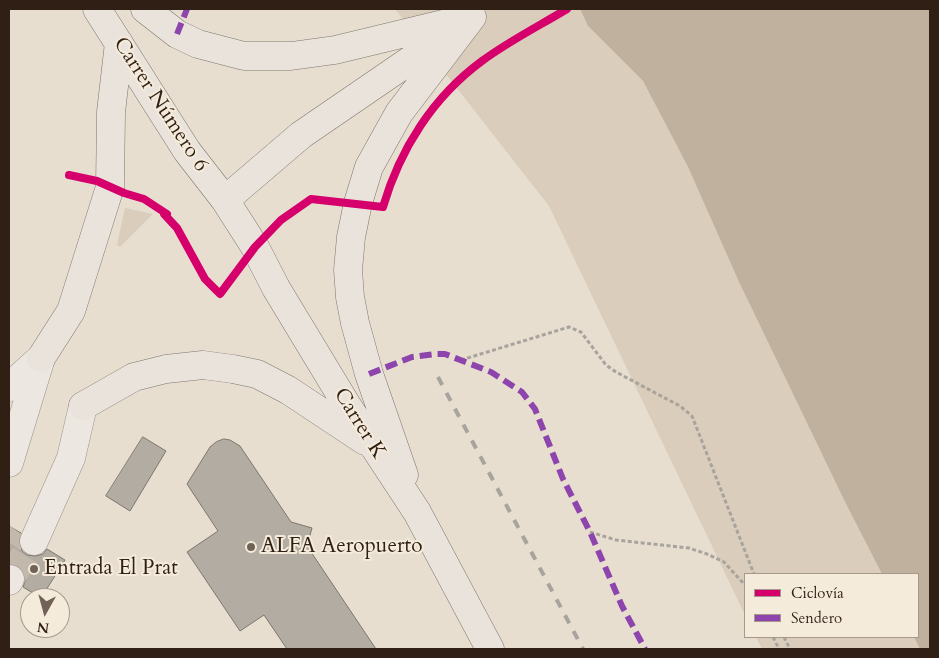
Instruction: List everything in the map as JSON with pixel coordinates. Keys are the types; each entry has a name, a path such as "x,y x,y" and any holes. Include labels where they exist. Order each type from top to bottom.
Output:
{"main road":[{"name":"Carrer Número 6","path":"97,9 187,151 225,200"},
{"path":"145,9 178,34 198,44 244,56 291,56 335,50 479,13"},
{"path":"225,200 301,135 479,13"},
{"path":"417,512 369,374 355,323 350,297 348,270 350,237 369,167 399,113 479,13"},
{"path":"41,358 71,311 110,187 111,112 120,43"},
{"name":"Carrer K","path":"225,200 255,246 276,288 374,448 417,512 490,649"},
{"path":"83,406 134,377 166,369 203,365 233,369 257,374 288,390 374,448"}],"lane":[{"path":"9,380 41,358"},
{"path":"9,387 41,358"},
{"path":"9,396 41,358"},
{"path":"9,407 41,358"},
{"path":"9,429 41,358"},
{"path":"9,462 41,358"},
{"path":"25,536 71,458 83,406"}],"path":[{"path":"281,220 312,199 328,200"},
{"path":"461,360 569,327 580,332 606,365 680,406 692,416 754,573"},
{"path":"590,532 616,540 689,548 707,554 724,562 744,584"},
{"path":"774,638 780,649"}],"shaded area":[{"path":"395,9 580,9 588,26 643,81 688,167 739,282 846,504 881,573 744,573 744,613 549,206"},
{"path":"580,9 930,9 930,649 920,649 914,638 919,638 919,573 881,573 846,504 739,282 688,167 643,81 588,26"},
{"path":"125,208 153,214 120,247 117,245"},
{"path":"756,638 914,638 920,649 762,649"}],"building":[{"path":"143,437 166,451 130,511 106,496"},
{"name":"ALFA Aeropuerto","path":"224,439 240,446 291,522 312,528 307,546 376,649 287,649 264,615 240,631 187,552 218,531 187,484 210,447"},
{"name":"Entrada El Prat","path":"9,526 21,533 19,543 22,551 27,555 36,556 43,554 47,549 65,560 47,588 23,587 26,579 23,570 17,565 9,563"}],"tunnel":[{"path":"9,542 17,531"},
{"path":"10,579 34,541"}],"railway":[{"path":"438,377 583,649"}],"marked path":[{"path":"177,34 187,9"},
{"path":"369,374 412,357 445,354 491,372 522,392 535,409 563,479 590,532 622,606 645,649"}],"cycle path":[{"path":"69,175 97,181 124,193 144,199 167,214 164,214 177,228 205,279 220,294 255,247 281,220 311,199 383,207 390,186 409,145 420,126 448,91 464,75 492,54 567,9"}],"place":[{"name":"ALFA Aeropuerto","path":"251,547"},
{"name":"Entrada El Prat","path":"34,569"}]}
